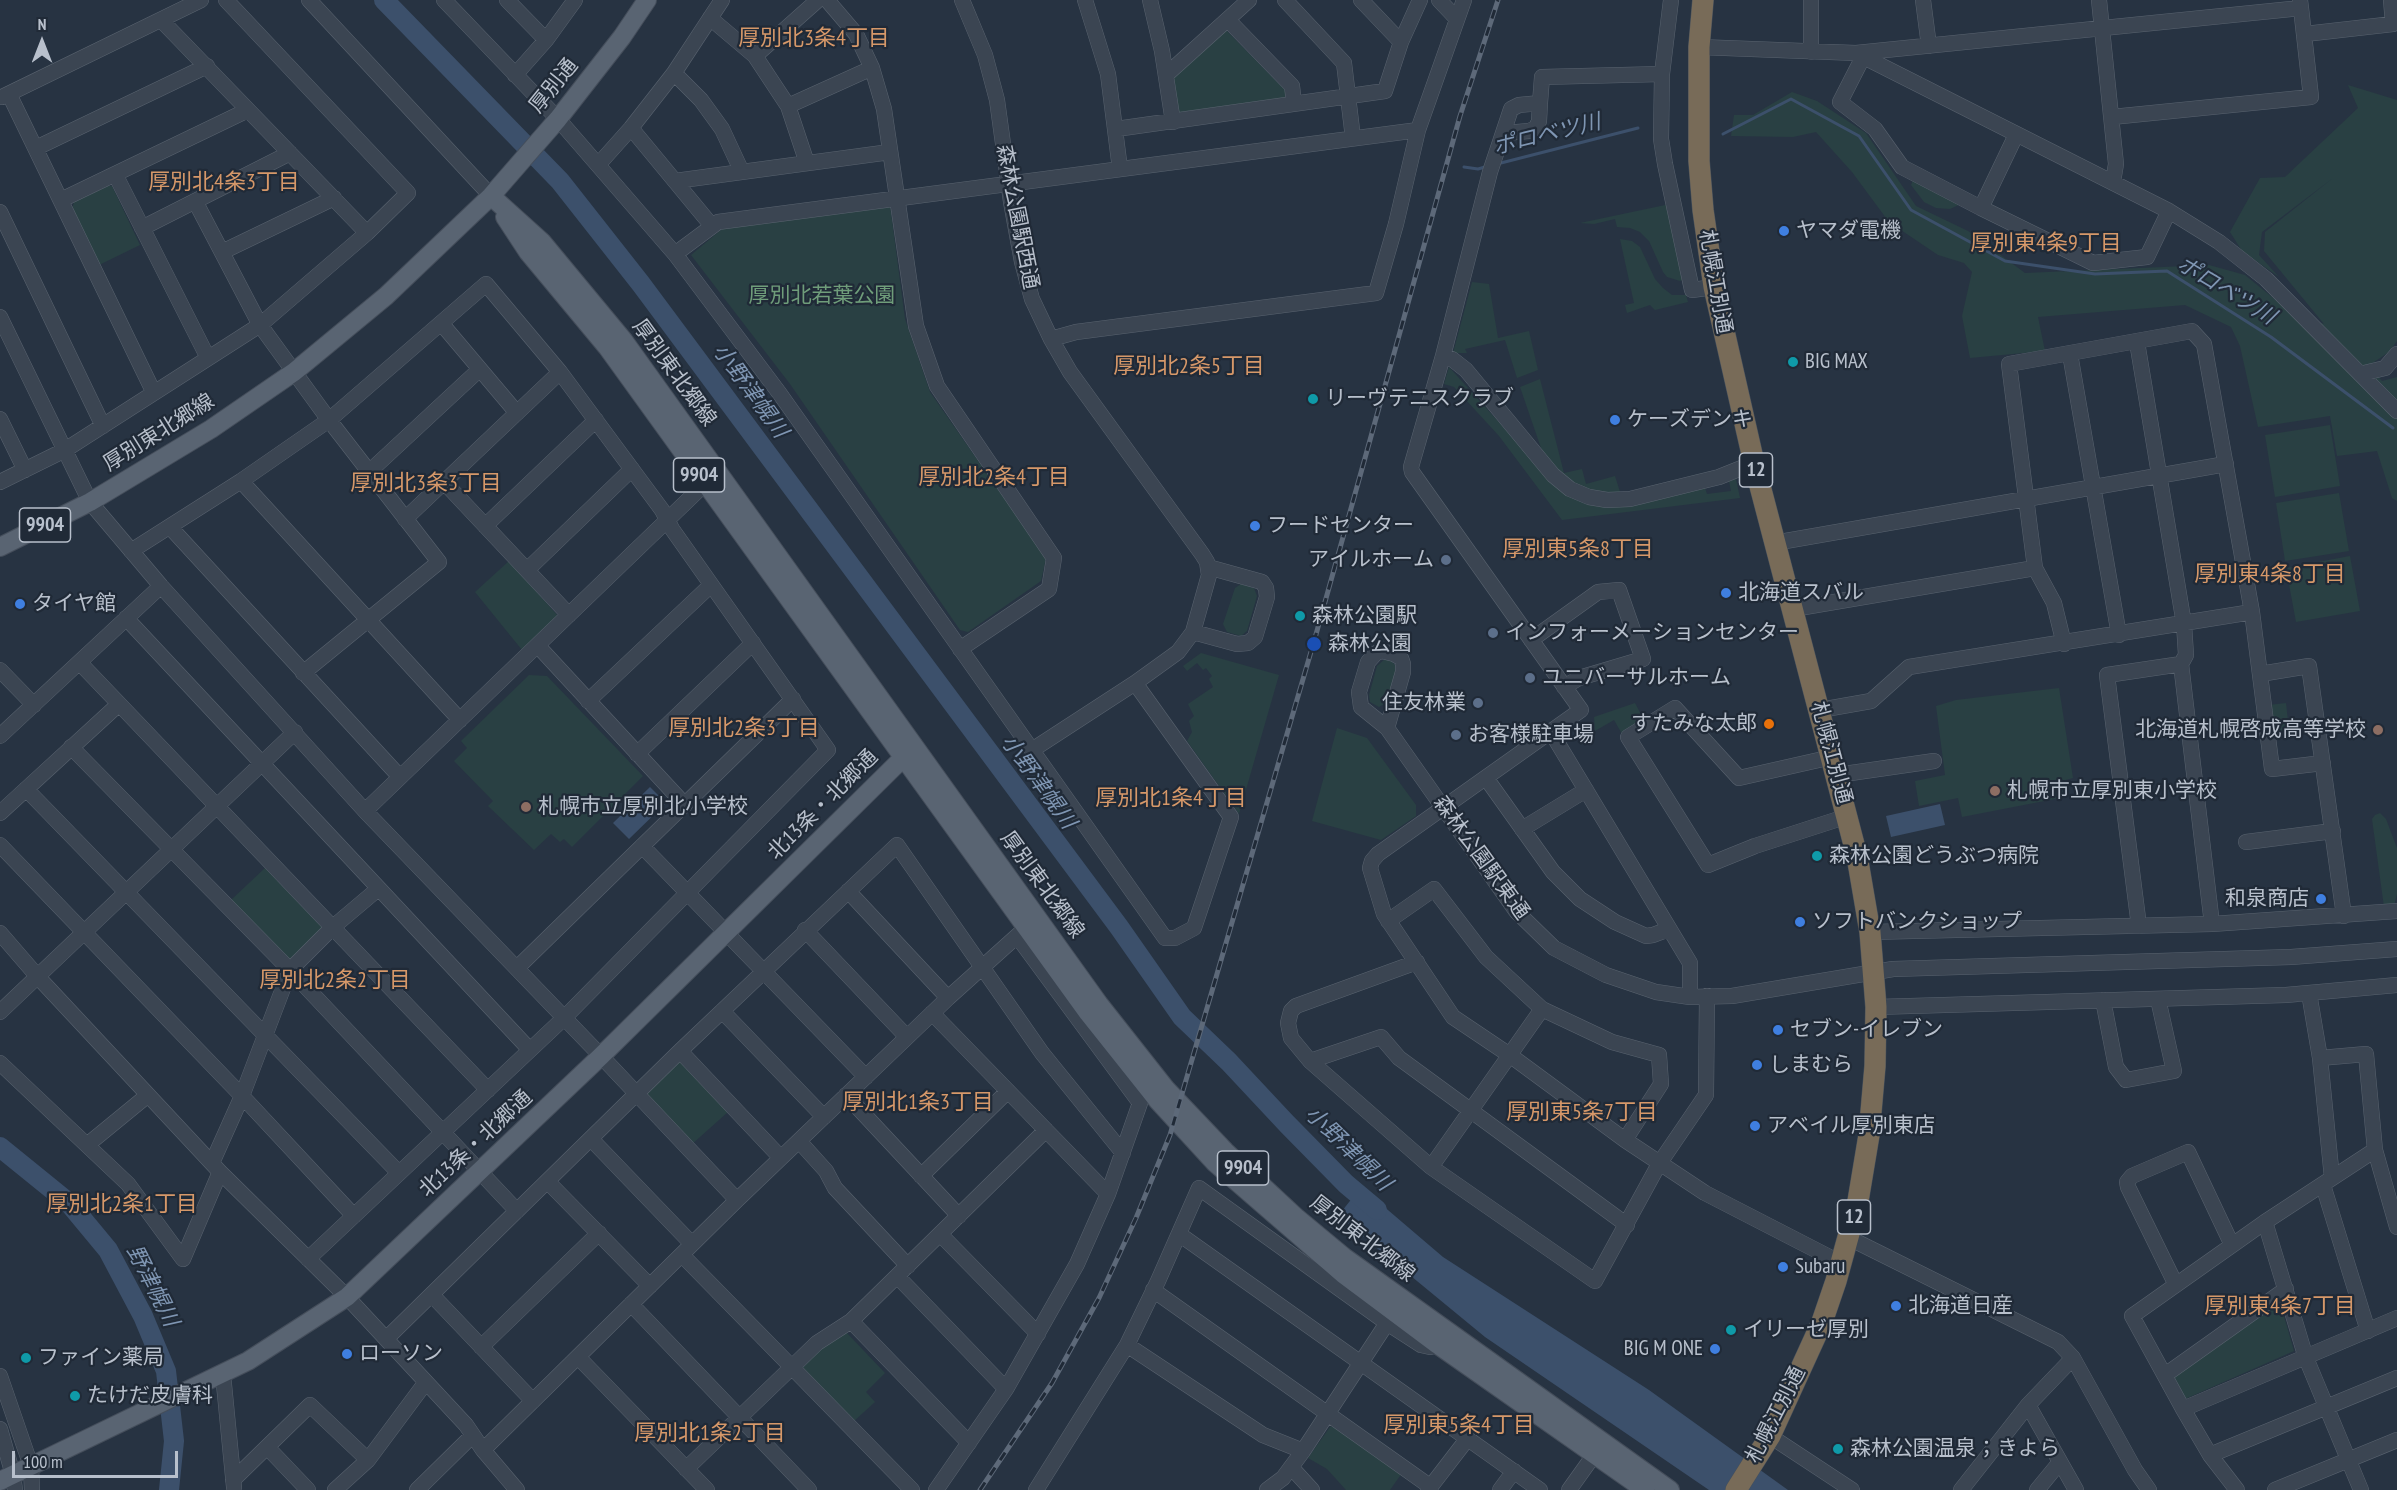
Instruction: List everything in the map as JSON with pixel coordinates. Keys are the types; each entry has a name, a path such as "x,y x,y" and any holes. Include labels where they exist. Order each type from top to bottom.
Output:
{"highway":[{"name":"札幌江別通","path":"1702,0 1699,47 1699,161 1703,210 1714,287 1722,333 1774,543 1848,816 1870,932 1876,1007 1875,1066 1870,1126 1859,1192 1842,1263 1822,1322 1767,1441 1736,1490"}],"main road":[{"name":"厚別通","path":"491,196 558,119 622,37 647,0"},
{"name":"厚別東北郷線","path":"0,547 90,502 211,429 294,372 386,296 491,196 542,242 624,341 712,478 909,752 1166,1089 1225,1151 1297,1218 1344,1257 1670,1490"},
{"name":"厚別東北郷線","path":"909,752 1022,931 1158,1101 1215,1163 1343,1274 1438,1345 1645,1490"},
{"name":"北13条・北郷通","path":"10,1482 31,1466 248,1362 347,1297 601,1056 909,752"}],"street":[{"path":"154,393 36,148 5,96 201,0"},
{"path":"0,482 65,450 260,325 367,233 408,192 226,0"},
{"path":"309,0 491,196"},
{"path":"444,0 558,119 675,254 780,394 1165,938 1175,938 1194,928 1231,817 1136,683"},
{"path":"507,0 546,40"},
{"path":"515,75 546,40 575,0"},
{"path":"598,165 631,128 674,73 722,0"},
{"path":"755,56 818,0"},
{"path":"827,0 856,34 872,68 884,109 916,326 937,386 1054,558 1049,589 960,649"},
{"name":"森林公園駅西通","path":"962,0 986,55 997,100 1008,183 1022,262 1032,299 1070,372 1203,554 1208,567"},
{"path":"1085,0 1108,74 1120,168"},
{"path":"1150,0 1167,75 1173,122"},
{"path":"1167,75 1249,0"},
{"path":"1285,0 1344,63 1353,138"},
{"path":"1361,0 1401,42"},
{"path":"1116,129 1385,91 1401,42 1420,0"},
{"path":"1438,0 1457,19"},
{"path":"1051,339 1076,332 1376,293 1396,224 1418,130 1464,0"},
{"path":"1671,0 1662,74 1661,139 1692,290 1714,287"},
{"path":"1811,0 1811,52"},
{"path":"1923,0 1929,46"},
{"path":"2099,0 2116,164 2113,182"},
{"path":"2305,34 2393,24 2391,0"},
{"path":"1699,47 1859,55 2103,29 2301,4 2311,97 2112,117"},
{"path":"710,18 755,56 788,106 807,163"},
{"path":"161,20 367,233"},
{"path":"1228,20 1292,86 1294,103"},
{"path":"1859,55 2169,211 2219,242 2266,279 2397,411"},
{"path":"1859,55 1840,102 1875,129 1902,167 1981,208 2093,263 2147,257 2169,211"},
{"path":"36,148 207,66"},
{"path":"788,106 872,68"},
{"path":"674,73 701,100 717,122 742,172"},
{"path":"1504,133 1529,131 1536,128 1539,121 1542,77 1662,74"},
{"path":"1540,103 1519,105 1511,109 1508,115 1411,467 1412,472 1581,710 1378,854 1370,868 1384,914 1453,1017 1511,1056 1659,1164 1705,1194 1842,1263"},
{"path":"61,200 248,110"},
{"path":"631,128 712,226"},
{"path":"675,254 718,222 1418,130"},
{"path":"1981,208 2016,135"},
{"path":"675,181 890,152"},
{"path":"142,228 290,153"},
{"path":"115,174 208,358"},
{"path":"222,252 334,198"},
{"path":"195,201 260,325 329,420 439,562 303,673"},
{"path":"0,212 103,426"},
{"path":"131,551 329,420 486,284 560,372 632,469 828,750 689,894 564,1018 308,1259"},
{"path":"0,317 90,502 161,586 365,811 737,1200"},
{"path":"441,323 517,413"},
{"path":"2064,644 2054,603 2036,568 2009,364 2192,331 2204,344 2226,464 2252,612 2272,770 2323,763"},
{"path":"2137,342 2184,624 2186,655 2181,664 2212,924"},
{"path":"2070,354 2119,635"},
{"path":"2360,374 2385,368 2397,354"},
{"path":"1443,356 1466,370 1553,475 1570,489 1589,497 1607,500 1630,499 1719,477 1754,463"},
{"path":"369,472 480,369"},
{"path":"405,519 560,372"},
{"path":"0,419 25,470"},
{"path":"485,526 596,420"},
{"path":"1774,543 2226,464"},
{"path":"527,570 632,469"},
{"path":"365,811 712,478"},
{"path":"241,480 367,621 460,720"},
{"path":"444,482 569,615"},
{"path":"170,527 400,777"},
{"path":"1032,750 1136,683 1178,652 1193,632 1208,584 1208,567 1262,582 1266,588 1266,597 1255,636 1248,643 1237,644 1193,632"},
{"path":"1793,609 2036,568"},
{"path":"588,701 711,585"},
{"path":"0,736 161,586"},
{"path":"1531,640 1598,592 1619,590 1643,659 1579,678 1564,687"},
{"path":"1820,710 1871,701 1909,667 2064,644 2252,612"},
{"path":"126,618 530,1050"},
{"path":"637,754 753,643"},
{"path":"538,646 685,805"},
{"name":"森林公園駅東通","path":"1387,728 1403,672 1403,664 1401,658 1382,651 1376,653 1368,662 1359,700 1365,711 1387,728 1516,911 1554,948 1606,975 1656,992 1690,997 1732,996 1903,969 2397,953"},
{"path":"80,663 488,1090"},
{"path":"2139,926 2107,675 2181,664"},
{"path":"2260,674 2309,666 2344,916"},
{"path":"0,670 34,705"},
{"path":"517,968 793,699"},
{"path":"0,813 119,704"},
{"path":"1848,816 1755,846 1708,865 1628,737 1675,708 1739,778 1834,766 1934,761"},
{"path":"0,1012 295,732"},
{"path":"1551,732 1691,966 1690,997"},
{"path":"71,747 290,970 517,1211"},
{"path":"1486,778 1561,881 1594,910 1646,936 1669,929"},
{"path":"26,789 399,1173"},
{"path":"1522,829 1586,790"},
{"path":"2246,842 2332,831"},
{"path":"0,845 242,1096 354,1216"},
{"path":"386,1339 805,930 897,845 1042,1053 1123,1152"},
{"path":"642,846 727,931 866,1077"},
{"path":"0,1063 128,1184 183,1259 264,1034 290,970 333,927 378,888"},
{"path":"1388,921 1434,889 1486,957 1542,1010 1612,1042 1659,1055 1661,1084 1625,1140"},
{"path":"848,891 948,998"},
{"path":"1870,932 2212,924 2397,911"},
{"path":"805,930 907,1037"},
{"path":"483,1450 846,1095 1022,931 1140,1103 1108,1194 1077,1264 1006,1389 936,1490"},
{"path":"0,933 216,1168 347,1297 466,1425 483,1450 517,1490"},
{"path":"1417,962 1296,1006 1291,1011 1288,1031 1291,1038 1310,1061 1431,1167 1595,1281 1659,1164 1706,1095 1707,996"},
{"path":"1876,1007 2310,993 2397,985"},
{"path":"2310,993 2320,1058 2328,1181 2368,1331"},
{"path":"2103,1000 2116,1067 2126,1080 2174,1071 2158,999"},
{"path":"1431,1167 1542,1010"},
{"path":"722,1011 824,1117"},
{"path":"932,1013 1108,1194"},
{"path":"1310,1061 1381,1037 1399,1058 1627,1225"},
{"path":"680,1051 781,1158"},
{"path":"2320,1058 2366,1054 2375,1150 2397,1227"},
{"path":"921,1176 1008,1091"},
{"path":"87,1145 148,1095"},
{"path":"846,1095 959,1216"},
{"path":"686,1468 817,1343 851,1321 1046,1130"},
{"path":"591,1139 792,1367 912,1490"},
{"path":"799,1141 826,1171 835,1188 903,1271 1006,1389"},
{"path":"2237,1490 2210,1455 2182,1409 2132,1316 2265,1222 2375,1150"},
{"path":"2176,1285 2131,1192 2127,1182 2132,1176 2187,1152 2232,1245"},
{"path":"548,1182 650,1286"},
{"path":"1036,1490 1127,1345 1199,1188 1387,1323 1421,1345 1430,1347 1438,1345"},
{"path":"2265,1222 2306,1358 2361,1490"},
{"path":"481,1347 598,1233"},
{"path":"940,1234 1038,1334"},
{"path":"1179,1234 1540,1490"},
{"path":"1848,1238 2058,1342 2073,1358 2135,1470 2150,1490"},
{"path":"2164,1375 2286,1289"},
{"path":"1153,1290 1430,1488 1468,1438"},
{"path":"432,1295 533,1401"},
{"path":"631,1304 809,1490"},
{"path":"2182,1409 2397,1318"},
{"path":"851,1321 969,1443"},
{"path":"1267,1490 1283,1478 1303,1451 1387,1323"},
{"path":"1127,1345 1263,1435 1303,1451"},
{"path":"578,1357 706,1490"},
{"path":"1961,1490 2028,1406 2073,1358"},
{"path":"223,1374 234,1485"},
{"path":"0,1376 31,1466 32,1490"},
{"path":"2210,1455 2397,1378"},
{"path":"335,1490 368,1460 426,1382"},
{"path":"234,1485 267,1447 310,1405 368,1460"},
{"path":"2028,1406 2076,1490"},
{"path":"0,1429 10,1482"},
{"path":"417,1490 473,1435"},
{"path":"2275,1490 2397,1440"},
{"path":"1767,1441 1852,1490"},
{"path":"267,1447 308,1490"},
{"path":"1569,1490 1594,1455"},
{"path":"2037,1490 2060,1462"},
{"path":"1291,1467 1312,1490"},
{"path":"1500,1490 1514,1471"}],"green space":[{"path":"1223,27 1285,90 1286,99 1176,114 1171,74"},
{"path":"2348,85 2397,100 2397,341 2389,352 2368,366 2382,381 2397,377 2397,501 2392,498 2377,451 2337,456 2330,416 2258,427 2240,346 2231,327 2185,305 2038,317 2045,351 1970,358 1962,316 1972,272 1964,263 1938,255 1889,222 1852,172 1816,132 1793,137 1731,136 1734,115 1753,115 1792,92 1817,101 1866,133 1916,206 1968,231 2025,273 2209,265 2245,275 2288,310 2324,324 2264,251 2265,232 2333,178 2262,232 2259,255 2279,277 2242,251 2230,232 2260,178 2285,177 2358,108"},
{"path":"1913,180 1963,203 1950,209 1936,208 1924,202 1911,185"},
{"path":"112,186 140,245 99,265 72,209 74,202"},
{"path":"1670,204 1685,279 1680,281 1667,277 1649,241 1640,232 1617,227 1615,219 1594,224 1580,223"},
{"name":"厚別北若葉公園","path":"890,205 905,319 930,392 1046,558 1041,581 968,632 960,630 790,384 691,255 722,229"},
{"path":"1620,239 1632,241 1640,247 1655,279 1672,295 1686,295 1688,302 1655,310 1650,305 1627,313 1625,305 1634,303"},
{"path":"1472,282 1489,284 1498,338 1529,331 1538,370 1517,378 1505,340 1465,349 1467,353 1453,353"},
{"path":"1449,367 1554,483 1584,503 1599,507 1614,507 1705,488 1707,494 1731,491 1729,481 1736,479 1740,498 1562,520 1499,436 1454,387 1444,384"},
{"path":"1540,379 1564,473 1582,469 1586,484 1615,476 1621,495 1609,496 1570,484 1542,451 1520,387"},
{"path":"2330,425 2340,486 2275,497 2265,435"},
{"path":"2339,493 2349,551 2285,561 2276,503"},
{"path":"2350,556 2360,611 2296,622 2286,568"},
{"path":"509,561 558,616 522,650 475,592"},
{"path":"1241,584 1254,588 1257,596 1247,631 1241,636 1227,632 1223,624 1235,588"},
{"path":"1201,653 1279,675 1239,814 1187,741 1192,732 1189,721 1194,716 1188,704 1213,687 1209,679 1212,676 1206,668 1203,670 1197,663 1187,671 1183,666"},
{"path":"1385,659 1389,659 1397,667 1387,702 1379,707 1370,702 1369,695 1377,666"},
{"path":"529,675 547,676 643,776 572,847 564,839 560,842 551,834 534,850 488,806 493,801 454,761 467,748 461,741"},
{"path":"2059,688 2073,778 2062,781 2065,797 1962,817 1958,798 1919,806 1915,781 1945,775 1936,706 1956,700"},
{"path":"1635,703 1645,722 1622,734 1614,720 1595,731 1594,717"},
{"path":"2286,703 2289,730 2273,732 2269,705"},
{"path":"1337,728 1367,738 1416,805 1416,816 1381,840 1312,821"},
{"path":"2380,813 2386,819 2397,848 2397,894 2394,906 2384,907 2372,819"},
{"path":"265,868 324,929 290,960 231,900"},
{"path":"678,1058 728,1112 691,1145 643,1093"},
{"path":"2279,1299 2294,1351 2185,1399 2173,1374"},
{"path":"846,1332 885,1373 866,1392 875,1402 853,1422 801,1366 823,1345"},
{"path":"1335,1426 1402,1473 1390,1490 1346,1490 1327,1469 1308,1458 1330,1427"}],"water":[{"path":"650,787 666,803 629,839 613,823"},
{"path":"1940,804 1945,825 1891,837 1886,816"},
{"path":"1361,1187 1443,1257 1649,1390 1788,1490 1709,1490 1485,1337 1338,1216"}],"waterway":[{"name":"小野津幌川","path":"384,0 560,181 641,284 1119,927 1182,1017 1229,1062 1346,1184 1377,1210"},
{"name":"ポロベツ川","path":"1723,134 1791,99 1859,136 1911,210 2005,261 2095,274 2167,271 2271,337 2393,428"},
{"name":"ポロベツ川","path":"1497,164 1638,128"},
{"name":"ポロベツ川","path":"1464,167 1478,169 1485,167"},
{"name":"野津幌川","path":"0,1147 69,1203 108,1250 143,1316 166,1371 174,1441 169,1490"}],"railway":[{"path":"980,1490 1052,1383 1099,1298 1136,1218 1170,1135 1315,638 1460,116 1498,0"}],"place":[{"name":"ヤマダ電機","path":"1784,231"},
{"name":"BIG MAX","path":"1793,362"},
{"name":"リーヴテニスクラブ","path":"1313,399"},
{"name":"ケーズデンキ","path":"1615,420"},
{"name":"フードセンター","path":"1255,526"},
{"name":"アイルホーム","path":"1446,560"},
{"name":"北海道スバル","path":"1726,593"},
{"name":"タイヤ館","path":"20,604"},
{"name":"森林公園駅","path":"1300,616"},
{"name":"インフォーメーションセンター","path":"1493,633"},
{"name":"森林公園","path":"1314,644"},
{"name":"ユニバーサルホーム","path":"1530,678"},
{"name":"住友林業","path":"1478,703"},
{"name":"すたみな太郎","path":"1769,724"},
{"name":"北海道札幌啓成高等学校","path":"2378,730"},
{"name":"お客様駐車場","path":"1456,735"},
{"name":"札幌市立厚別東小学校","path":"1995,791"},
{"name":"札幌市立厚別北小学校","path":"526,807"},
{"name":"森林公園どうぶつ病院","path":"1817,856"},
{"name":"和泉商店","path":"2321,899"},
{"name":"ソフトバンクショップ","path":"1800,922"},
{"name":"セブン-イレブン","path":"1778,1030"},
{"name":"しまむら","path":"1757,1065"},
{"name":"アベイル厚別東店","path":"1755,1126"},
{"name":"Subaru","path":"1783,1267"},
{"name":"北海道日産","path":"1896,1306"},
{"name":"イリーゼ厚別","path":"1731,1330"},
{"name":"BIG M ONE","path":"1715,1349"},
{"name":"ローソン","path":"347,1354"},
{"name":"ファイン薬局","path":"26,1358"},
{"name":"たけだ皮膚科","path":"75,1396"},
{"name":"森林公園温泉；きよら","path":"1838,1449"}],"district":[{"name":"厚別北3条4丁目","path":"814,39"},
{"name":"厚別北4条3丁目","path":"224,183"},
{"name":"厚別東4条9丁目","path":"2046,244"},
{"name":"厚別北2条5丁目","path":"1189,367"},
{"name":"厚別北2条4丁目","path":"994,478"},
{"name":"厚別北3条3丁目","path":"426,484"},
{"name":"厚別東5条8丁目","path":"1578,550"},
{"name":"厚別東4条8丁目","path":"2270,575"},
{"name":"厚別北2条3丁目","path":"744,729"},
{"name":"厚別北1条4丁目","path":"1171,799"},
{"name":"厚別北2条2丁目","path":"335,981"},
{"name":"厚別北1条3丁目","path":"918,1103"},
{"name":"厚別東5条7丁目","path":"1582,1113"},
{"name":"厚別北2条1丁目","path":"122,1205"},
{"name":"厚別東4条7丁目","path":"2280,1307"},
{"name":"厚別東5条4丁目","path":"1459,1426"},
{"name":"厚別北1条2丁目","path":"710,1434"}]}
